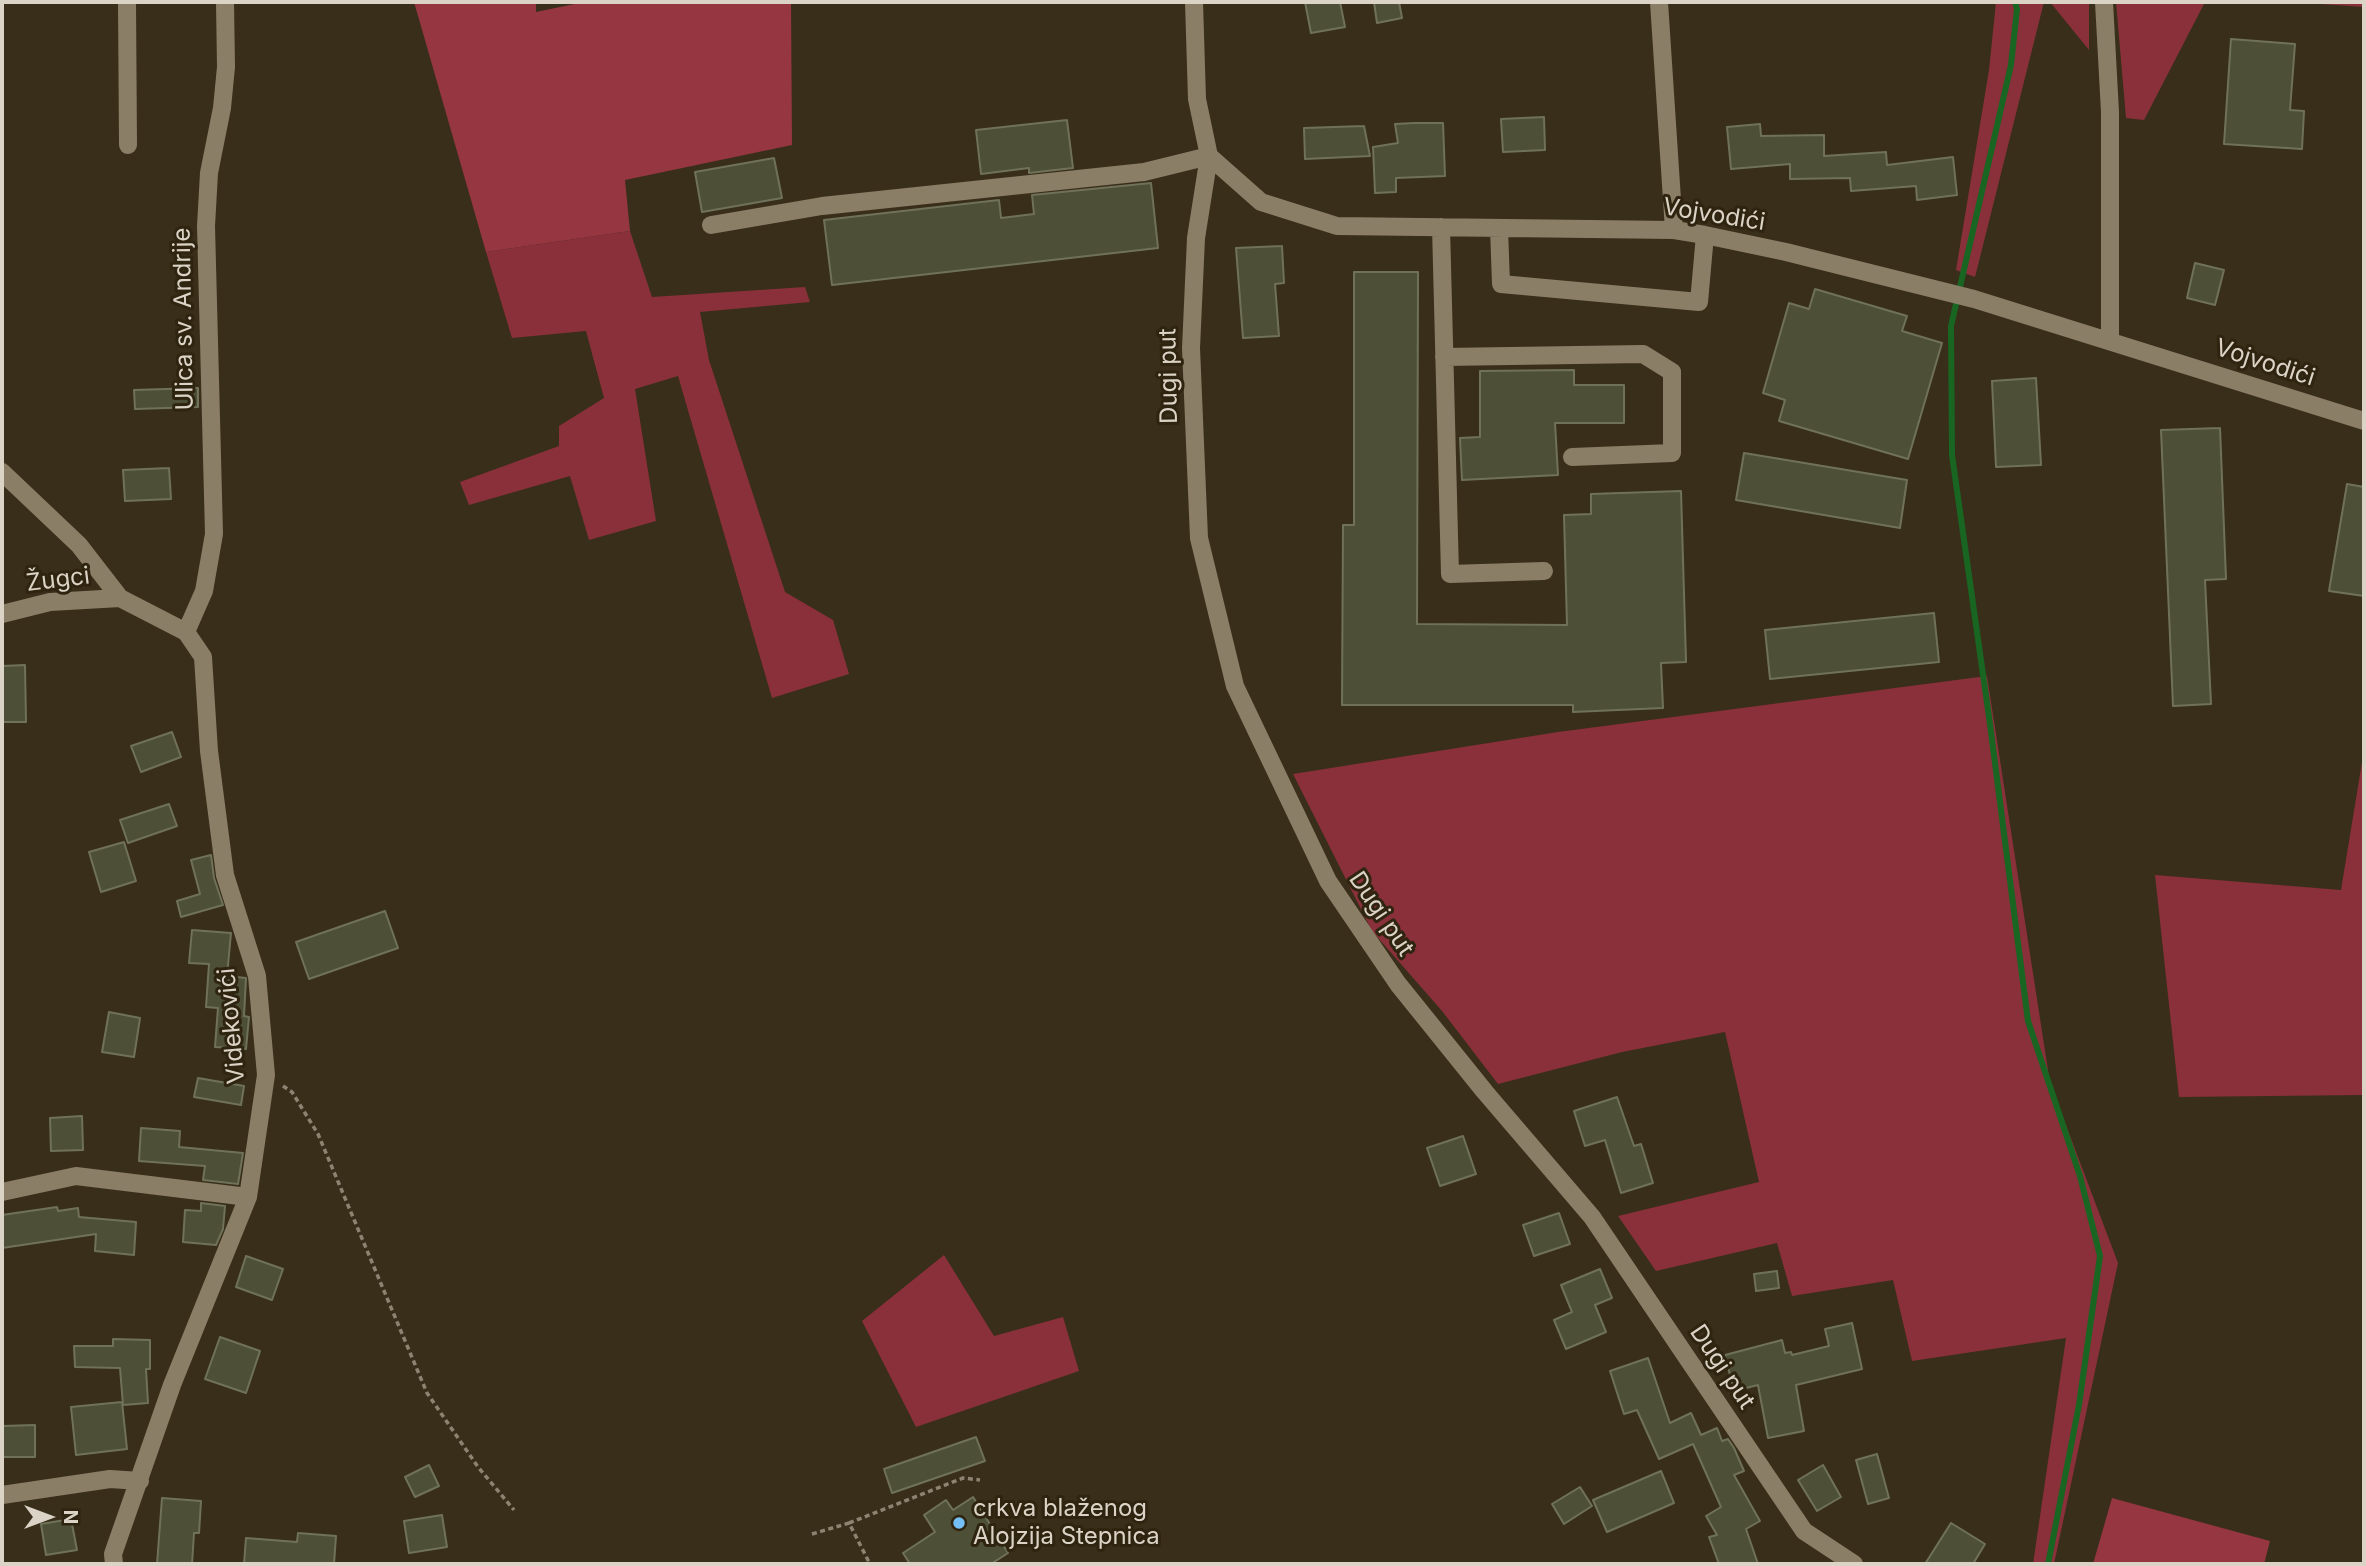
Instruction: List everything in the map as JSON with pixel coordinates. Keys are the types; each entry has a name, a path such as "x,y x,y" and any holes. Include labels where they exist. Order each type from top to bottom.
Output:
{"street":[{"path":"127,2 128,145"},
{"name":"Ulica sv. Andrije","path":"186,632 204,592 214,534 206,226 209,173 222,108 226,66 225,2"},
{"path":"712,225 822,206 1144,172 1209,156 1197,99 1194,2"},
{"path":"1659,2 1674,230"},
{"path":"2104,2 2110,112 2110,341"},
{"name":"Vojvodići","path":"1209,156 1261,202 1337,226 1674,230 1705,235 1786,252 1974,299 2364,421"},
{"name":"Dugi put","path":"1209,156 1196,239 1191,348 1199,538 1235,686 1328,881 1398,984 1485,1092 1592,1217 1804,1531 1854,1564"},
{"path":"1441,227 1450,574 1544,571"},
{"path":"1499,228 1501,284 1699,302 1705,235"},
{"path":"1444,357 1643,354 1672,372 1672,453 1572,457"},
{"path":"2,472 79,545 120,598 186,632"},
{"name":"Žugci","path":"2,614 50,602 120,598"},
{"name":"Videkovići","path":"114,1564 113,1554 172,1385 248,1197 266,1075 257,976 225,875 209,751 203,657 186,632"},
{"path":"2,1192 76,1176 248,1197"},
{"path":"2,1495 110,1479 140,1481"}],"path":[{"path":"266,1075 292,1092 318,1134 427,1393 478,1467 514,1510"},
{"path":"812,1534 849,1523 963,1478 980,1480"},
{"path":"849,1523 870,1564"}],"shaded area":[{"path":"414,2 536,2 536,12 584,2 791,2 792,145 625,180 630,231 486,252"},
{"path":"1996,2 2044,2 1975,277 1956,270 1989,70"},
{"path":"2050,2 2089,2 2089,50"},
{"path":"2116,2 2205,2 2144,120 2126,118"},
{"path":"2291,2 2364,2 2364,7"},
{"path":"630,231 652,297 805,287 810,302 700,312 709,360 785,592 833,620 849,674 772,698 678,376 635,389 656,521 589,540 570,476 469,505 460,482 559,446 559,426 604,398 586,331 512,338 486,252"},
{"path":"1987,676 2050,1083 2118,1263 2054,1564 2033,1564 2066,1338 1912,1361 1893,1280 1792,1296 1777,1243 1656,1271 1618,1216 1759,1182 1725,1032 1622,1052 1498,1084 1442,1011 1372,931 1293,774 1558,732"},
{"path":"2364,750 2364,1095 2179,1097 2155,875 2341,890"},
{"path":"944,1255 994,1336 1063,1317 1079,1371 916,1427 862,1321"},
{"path":"2112,1498 2270,1541 2264,1564 2093,1564"}],"building":[{"path":"1305,2 1340,2 1345,27 1311,33"},
{"path":"1374,2 1399,2 1402,18 1377,23"},
{"path":"2231,39 2295,44 2290,110 2304,111 2302,149 2224,144"},
{"path":"1544,117 1545,150 1503,152 1501,119"},
{"path":"1067,120 1073,168 1029,173 1029,168 981,174 976,130"},
{"path":"1443,123 1445,176 1396,178 1396,192 1375,193 1373,147 1398,143 1395,124"},
{"path":"1760,124 1761,136 1824,135 1824,156 1886,152 1887,165 1953,157 1957,195 1917,200 1916,186 1851,191 1850,178 1790,179 1790,164 1731,169 1727,127"},
{"path":"1364,126 1370,156 1305,159 1304,128"},
{"path":"774,158 782,198 702,212 695,172"},
{"path":"1151,183 1158,248 832,285 824,220 999,200 1001,218 1034,214 1032,195"},
{"path":"1282,246 1284,283 1275,284 1279,336 1243,338 1236,248"},
{"path":"2195,263 2224,270 2215,305 2187,298"},
{"path":"1354,272 1418,272 1417,624 1567,625 1564,515 1591,514 1591,494 1681,491 1686,662 1661,663 1663,708 1573,712 1573,705 1342,705 1343,525 1354,525"},
{"path":"1815,289 1907,316 1902,331 1942,343 1908,459 1779,421 1785,400 1763,393 1789,303 1809,309"},
{"path":"1574,370 1574,385 1624,385 1624,423 1555,423 1558,475 1462,480 1460,438 1480,437 1480,371"},
{"path":"2036,378 2041,465 1996,467 1992,381"},
{"path":"198,388 198,407 135,409 134,390"},
{"path":"2220,428 2226,579 2205,580 2211,704 2173,706 2161,430"},
{"path":"1744,453 1907,480 1900,528 1736,500"},
{"path":"169,468 171,499 125,501 123,470"},
{"path":"2347,484 2364,487 2364,596 2329,591"},
{"path":"1934,613 1939,662 1770,679 1765,630"},
{"path":"25,665 26,722 2,722 2,666"},
{"path":"172,732 181,757 141,772 131,746"},
{"path":"169,804 177,826 128,843 120,820"},
{"path":"124,842 136,881 101,892 89,852"},
{"path":"211,855 214,878 223,905 181,917 177,901 200,894 191,860"},
{"path":"385,911 398,948 309,979 296,942"},
{"path":"192,930 231,933 227,976 246,978 244,1016 249,1017 246,1049 215,1047 218,1008 206,1007 209,964 189,963"},
{"path":"109,1012 140,1018 134,1057 102,1052"},
{"path":"198,1078 244,1086 241,1105 194,1097"},
{"path":"1617,1097 1634,1146 1641,1144 1653,1183 1621,1193 1605,1140 1585,1146 1574,1111"},
{"path":"82,1116 83,1150 51,1151 50,1118"},
{"path":"141,1128 180,1131 179,1147 243,1153 238,1184 203,1180 205,1166 139,1161"},
{"path":"1463,1136 1476,1174 1440,1186 1427,1148"},
{"path":"201,1203 225,1206 223,1229 216,1245 183,1242 185,1210 201,1211"},
{"path":"57,1207 58,1211 78,1208 79,1217 136,1222 134,1255 95,1251 96,1234 2,1248 2,1215"},
{"path":"1559,1213 1570,1244 1534,1256 1523,1225"},
{"path":"246,1256 283,1269 272,1300 236,1287"},
{"path":"1600,1269 1612,1298 1595,1305 1606,1332 1566,1349 1554,1320 1572,1312 1561,1285"},
{"path":"1777,1271 1779,1288 1756,1291 1754,1274"},
{"path":"1852,1323 1862,1369 1796,1385 1804,1431 1768,1438 1758,1385 1734,1391 1725,1355 1782,1340 1785,1353 1791,1352 1792,1355 1829,1346 1825,1329"},
{"path":"220,1337 260,1351 246,1393 205,1379"},
{"path":"113,1339 150,1340 150,1369 146,1369 148,1403 123,1405 120,1368 75,1367 74,1346 113,1346"},
{"path":"1648,1358 1670,1423 1691,1413 1701,1435 1717,1428 1722,1441 1728,1439 1734,1448 1744,1471 1734,1475 1760,1521 1746,1529 1758,1564 1719,1564 1709,1537 1717,1535 1706,1516 1721,1507 1693,1444 1659,1459 1637,1410 1624,1414 1610,1371"},
{"path":"122,1402 127,1449 76,1455 71,1407"},
{"path":"35,1425 35,1457 2,1457 2,1426"},
{"path":"976,1437 985,1461 892,1493 884,1469"},
{"path":"1877,1454 1889,1498 1868,1504 1856,1460"},
{"path":"429,1465 439,1486 415,1497 405,1477"},
{"path":"1823,1465 1841,1497 1817,1511 1798,1480"},
{"path":"1661,1471 1674,1503 1607,1532 1593,1500"},
{"path":"1580,1487 1592,1506 1564,1524 1552,1504"},
{"name":"crkva blaženog Alojzija Stepnica","path":"973,1497 1008,1553 991,1564 910,1564 903,1553 935,1532 924,1515 946,1500 953,1510"},
{"path":"162,1498 201,1501 199,1533 194,1533 192,1564 157,1564"},
{"path":"442,1515 447,1547 409,1553 404,1521"},
{"path":"71,1519 77,1550 46,1555 41,1524"},
{"path":"1951,1523 1985,1544 1973,1564 1925,1564"},
{"path":"298,1533 336,1536 334,1564 244,1564 246,1538 297,1542"}],"waterway":[{"path":"2015,2 2017,9 2011,65 1951,326 1952,455 2028,1021 2080,1176 2100,1256 2079,1405 2048,1564"}],"place":[{"name":"crkva blaženog Alojzija Stepnica","path":"959,1523"}]}
